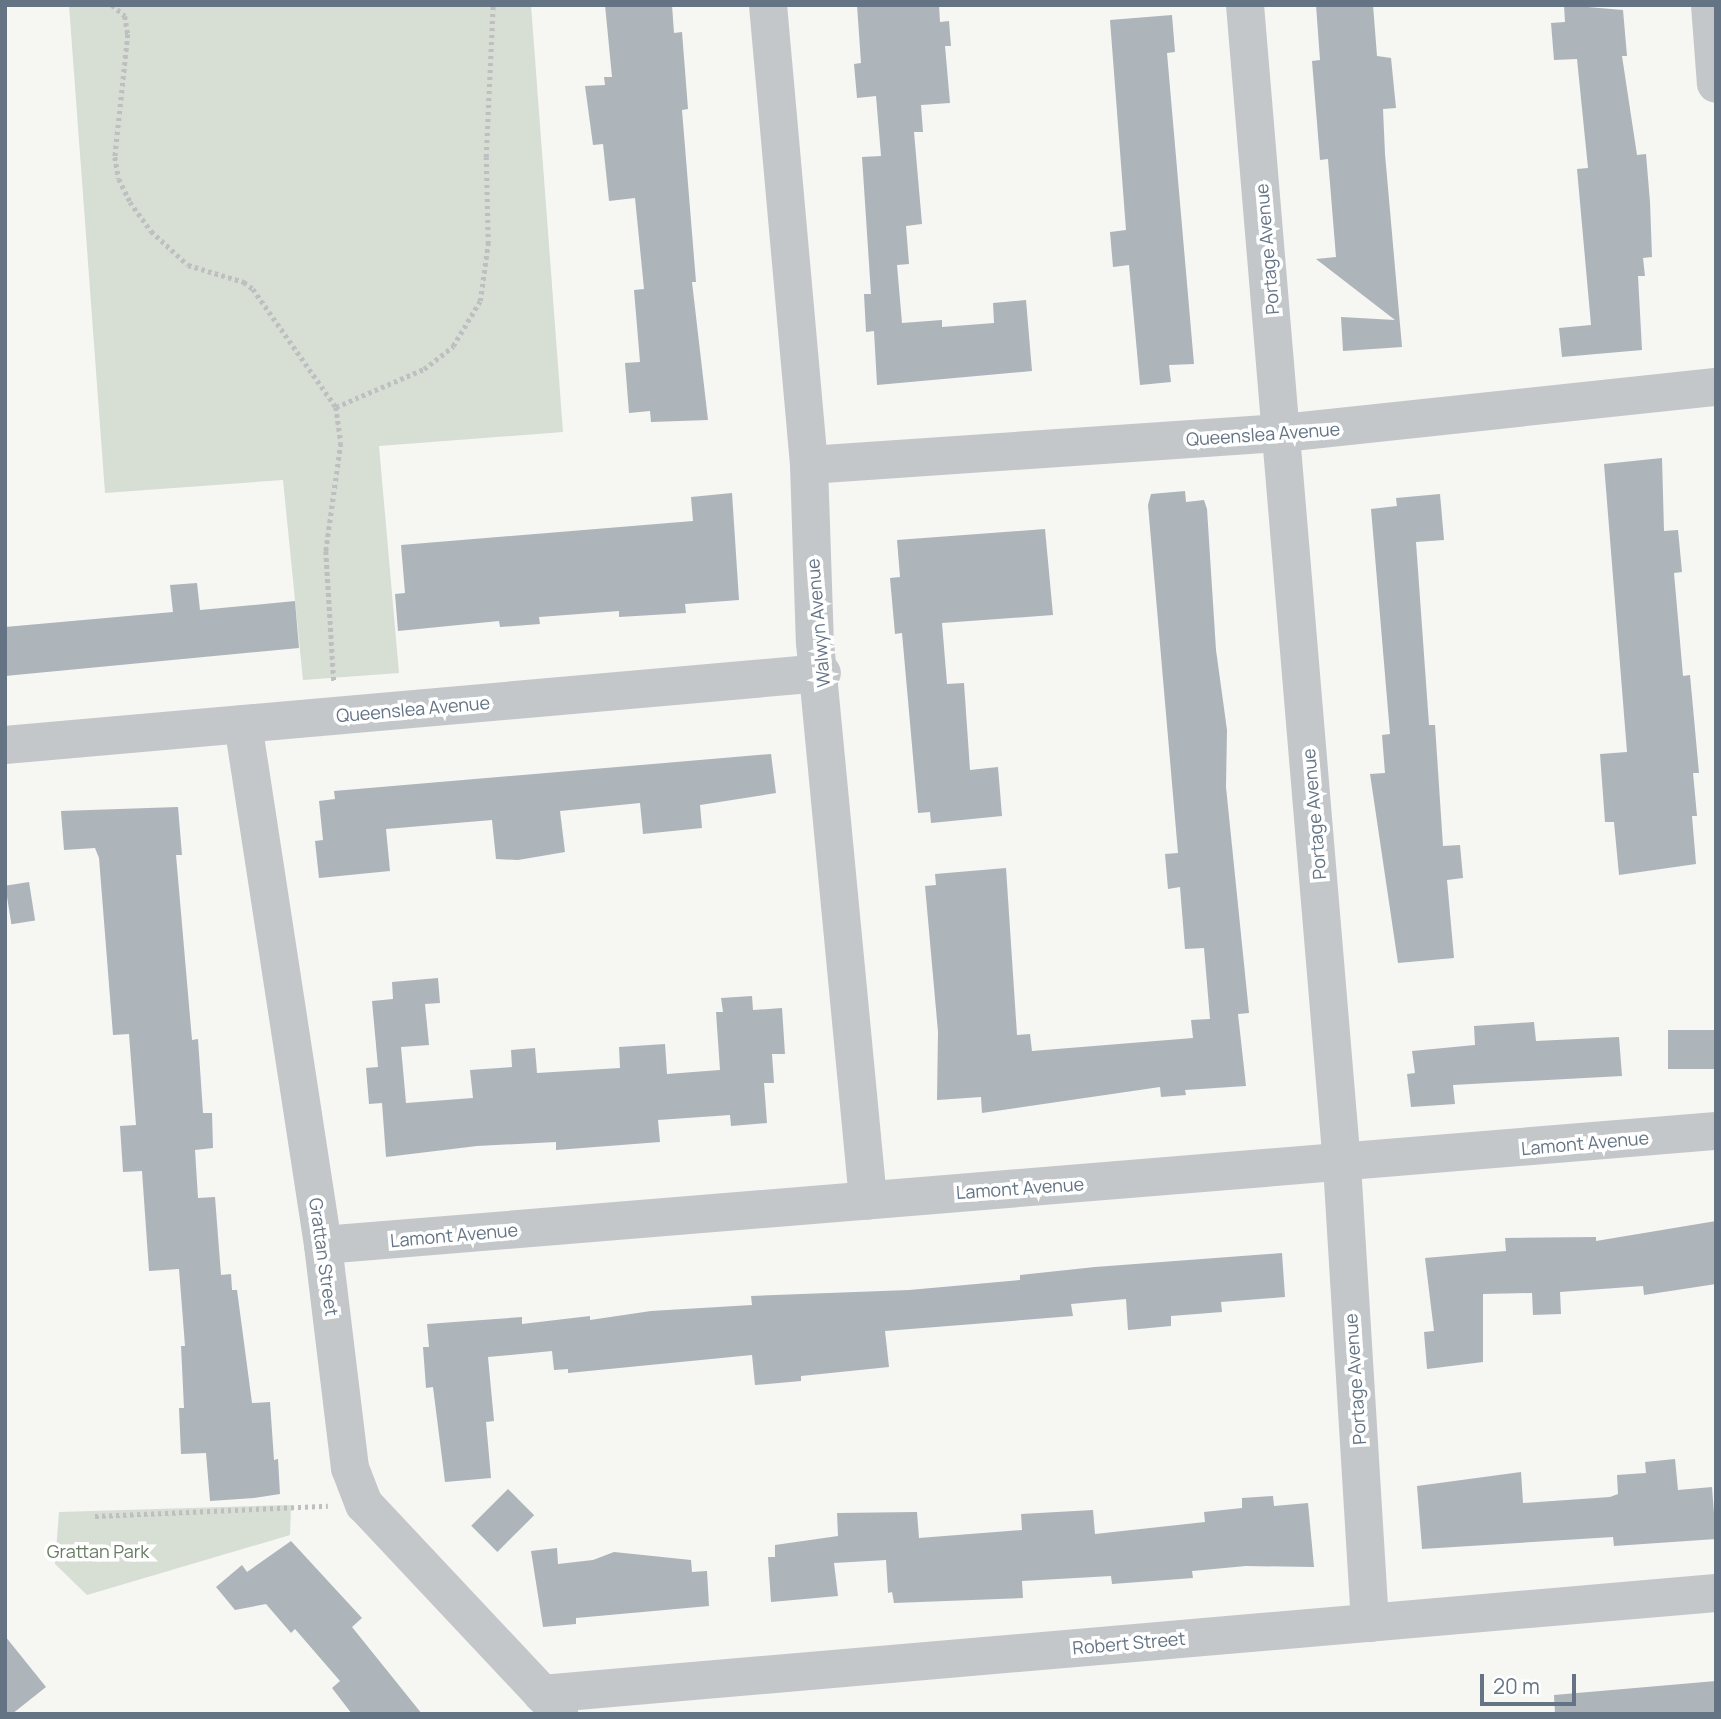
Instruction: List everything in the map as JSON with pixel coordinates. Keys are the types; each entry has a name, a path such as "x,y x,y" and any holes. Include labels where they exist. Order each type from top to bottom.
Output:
{"street":[{"name":"Walwyn Avenue","path":"768,5 808,465 816,643 822,673 868,1199"},
{"name":"Portage Avenue","path":"1245,5 1283,433 1342,1165 1370,1623"},
{"path":"1710,5 1716,84"},
{"name":"Queenslea Avenue","path":"808,465 1283,433 1716,387"},
{"name":"Queenslea Avenue","path":"5,745 822,673"},
{"name":"Grattan Street","path":"243,724 323,1245 350,1468 364,1504 551,1704"},
{"name":"Lamont Avenue","path":"323,1245 868,1199 1342,1165 1716,1131"},
{"name":"Robert Street","path":"551,1704 1370,1623 1716,1592"}],"path":[{"path":"112,5 125,16 128,34 115,157 118,179 130,202 150,231 188,265 244,282 253,289 336,407 341,443 326,575 338,716"},
{"path":"336,407 424,369 453,346 480,301 488,244 486,157 493,5"},
{"path":"95,1516 364,1504"}],"green space":[{"path":"69,5 531,5 563,432 379,446 399,673 303,680 283,480 105,493"},
{"name":"Grattan Park","path":"291,1505 290,1535 87,1595 55,1564 59,1512"}],"building":[{"path":"605,5 672,5 674,33 682,32 688,109 682,110 696,282 692,282 708,420 651,422 650,411 629,413 625,363 640,362 634,290 644,289 635,198 609,201 603,144 593,145 585,86 605,85 604,77 612,77"},
{"path":"857,5 939,5 940,22 949,21 951,46 945,46 950,103 921,105 923,132 914,132 922,224 906,226 909,264 897,265 902,323 942,320 942,327 994,323 993,303 1026,300 1032,371 877,385 874,331 866,332 864,294 871,294 862,157 881,156 876,96 857,98 854,64 861,63"},
{"path":"1316,5 1373,5 1377,56 1391,58 1396,108 1383,109 1402,347 1343,351 1341,317 1395,320 1316,259 1336,257 1328,159 1320,160 1312,61 1320,60"},
{"path":"1564,5 1623,10 1627,56 1622,56 1637,155 1646,154 1650,202 1652,257 1643,258 1645,276 1638,276 1642,350 1562,357 1559,328 1591,325 1577,169 1588,168 1577,59 1554,60 1551,23 1565,22"},
{"path":"1172,15 1175,52 1167,53 1194,364 1169,365 1171,382 1140,385 1129,265 1113,267 1110,232 1126,230 1110,20"},
{"path":"1662,458 1664,531 1678,530 1682,572 1674,573 1683,676 1690,675 1699,773 1693,773 1697,816 1692,816 1696,864 1619,875 1614,822 1605,822 1600,754 1627,752 1604,464"},
{"path":"1185,491 1186,502 1204,500 1207,509 1216,650 1227,730 1226,787 1249,1013 1238,1014 1246,1086 1185,1090 1186,1095 1161,1097 1160,1087 982,1113 981,1097 937,1100 938,1032 925,886 936,885 935,874 1006,868 1017,1035 1030,1034 1032,1051 1193,1038 1191,1020 1210,1019 1204,948 1185,949 1180,887 1168,889 1165,854 1178,853 1148,505 1151,494"},
{"path":"732,493 739,600 685,604 686,613 619,617 619,611 539,617 540,624 500,627 499,621 398,631 395,594 405,593 401,545 693,521 691,497"},
{"path":"1440,494 1444,540 1416,542 1429,725 1435,725 1443,846 1460,845 1463,878 1447,880 1454,958 1398,963 1370,774 1385,773 1382,735 1390,734 1371,509 1397,506 1396,498"},
{"path":"1045,529 1053,615 942,623 947,684 964,683 970,770 998,767 1002,816 931,823 930,812 918,813 902,633 895,634 890,578 900,577 897,540"},
{"path":"197,583 200,610 295,601 299,648 5,676 5,627 173,612 170,585"},
{"path":"771,754 776,793 700,805 702,828 643,834 640,803 560,811 565,852 518,860 496,859 492,820 386,829 390,871 319,878 315,841 323,840 319,801 335,799 334,791"},
{"path":"178,807 182,855 176,855 192,1040 198,1039 203,1113 212,1113 213,1148 195,1150 198,1198 215,1197 221,1275 231,1274 232,1290 237,1290 252,1403 270,1402 274,1460 278,1459 280,1494 254,1498 210,1501 206,1453 181,1454 179,1408 184,1408 181,1346 185,1346 179,1269 149,1271 142,1171 123,1172 120,1126 136,1125 129,1034 113,1035 99,858 95,848 64,850 61,811"},
{"path":"29,882 35,921 11,924 5,886"},
{"path":"438,978 440,1003 425,1004 429,1045 401,1047 406,1103 473,1098 470,1070 512,1067 511,1050 535,1048 537,1073 620,1068 619,1047 665,1044 667,1074 720,1070 716,1012 723,1012 721,998 752,996 753,1010 782,1008 785,1054 772,1054 774,1083 764,1083 767,1123 731,1126 730,1115 658,1120 660,1142 556,1150 556,1142 477,1146 386,1157 382,1103 369,1104 366,1068 378,1067 372,1001 393,999 392,982"},
{"path":"1534,1022 1536,1041 1619,1037 1622,1076 1453,1085 1455,1104 1411,1107 1407,1074 1415,1073 1412,1051 1475,1045 1474,1026"},
{"path":"1668,1030 1716,1030 1716,1069 1668,1069"},
{"path":"1716,1221 1716,1284 1644,1295 1643,1286 1560,1292 1561,1314 1533,1315 1532,1293 1483,1294 1483,1362 1427,1369 1424,1332 1434,1331 1425,1258 1506,1251 1505,1238 1596,1237 1596,1241"},
{"path":"1282,1253 1285,1297 1221,1302 1222,1312 1171,1316 1171,1326 1128,1330 1126,1299 1071,1304 1073,1316 885,1331 889,1367 801,1376 801,1381 755,1385 752,1355 568,1373 568,1369 554,1370 552,1351 488,1357 494,1421 486,1422 491,1478 445,1482 433,1387 426,1388 423,1347 429,1347 427,1324 522,1317 522,1324 590,1316 590,1320 651,1311 752,1305 751,1296 909,1290 1020,1280 1020,1275 1095,1267"},
{"path":"1675,1459 1678,1490 1712,1487 1716,1539 1614,1546 1613,1537 1422,1549 1417,1486 1521,1472 1523,1503 1610,1497 1618,1494 1617,1475 1646,1473 1645,1462"},
{"path":"508,1489 534,1515 497,1552 471,1526"},
{"path":"1273,1496 1274,1506 1308,1503 1314,1567 1246,1566 1192,1571 1193,1578 1112,1584 1111,1576 1022,1581 1023,1598 894,1603 892,1592 888,1593 886,1560 834,1563 838,1596 771,1602 768,1557 775,1557 775,1545 838,1536 837,1513 917,1512 919,1538 1022,1530 1021,1514 1093,1510 1095,1534 1205,1522 1204,1512 1242,1508 1242,1498"},
{"path":"291,1541 362,1618 352,1627 422,1714 352,1714 332,1688 340,1681 295,1629 291,1633 266,1604 235,1610 216,1587 242,1565 247,1572"},
{"path":"557,1548 558,1564 593,1560 614,1552 691,1560 692,1572 707,1571 709,1606 576,1618 576,1624 543,1627 531,1551"},
{"path":"5,1636 46,1687 12,1714 5,1714"},
{"path":"1716,1681 1716,1714 1555,1714 1554,1695"}]}
